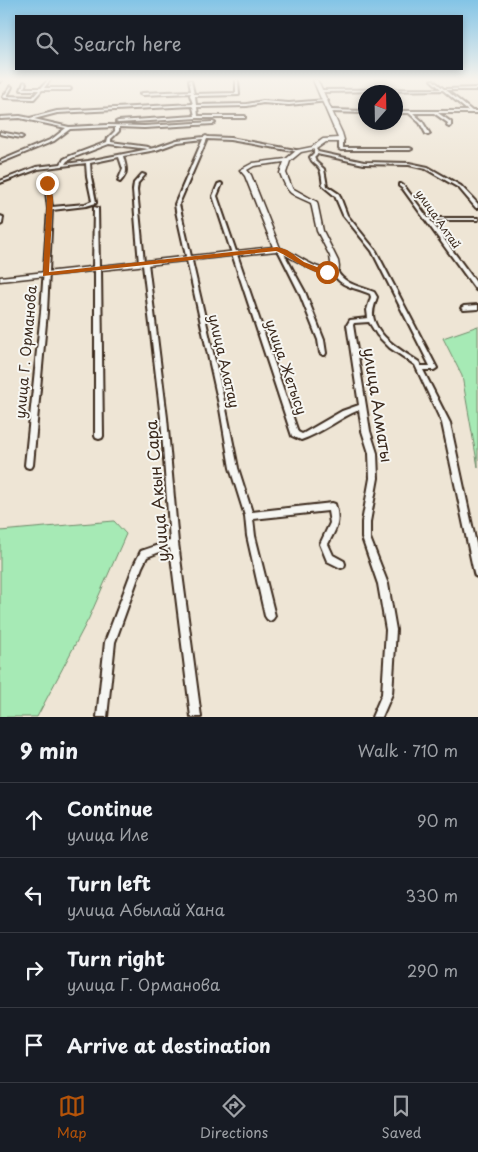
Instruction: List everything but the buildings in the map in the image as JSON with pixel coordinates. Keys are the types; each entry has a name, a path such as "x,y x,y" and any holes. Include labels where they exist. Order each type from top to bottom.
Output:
{"street":[{"path":"31,120 49,113"},
{"path":"332,113 334,124 339,130 342,149 410,149"},
{"path":"412,113 421,122 428,134"},
{"path":"437,113 450,123 449,126"},
{"path":"111,126 114,122 197,117 244,117"},
{"path":"0,119 31,120 69,128 111,126 144,128 213,123"},
{"path":"109,144 109,140 118,129 117,126"},
{"path":"0,162 48,143 69,128"},
{"path":"0,133 21,137"},
{"path":"0,182 37,168 121,156 155,149 177,141 206,137 230,139 299,151 315,151 364,163 409,164 427,168 460,187 478,207"},
{"name":"улица Алатау","path":"206,137 178,204 234,468 249,516 251,536 270,616"},
{"path":"341,140 325,140 315,151 312,160 322,169 325,186 337,195 345,215 374,251 434,368 419,368"},
{"path":"63,164 65,160 71,157 109,144 155,149"},
{"path":"299,151 288,160 283,173 285,181 294,194 314,202 320,233 331,251 336,266 335,272"},
{"path":"120,182 125,169 121,156"},
{"path":"288,160 253,165 243,170 248,175 279,249 305,300 321,340 323,354"},
{"path":"50,209 86,205 94,202 87,180 88,162"},
{"name":"улица Акын Сара","path":"143,174 136,183 135,190 164,418 174,543 196,717"},
{"name":"улица Г. Орманова","path":"29,465 46,275 50,209 47,183"},
{"path":"220,184 215,196 235,254"},
{"name":"улица Алтай","path":"400,185 478,289"},
{"path":"96,208 99,436"},
{"path":"0,224 1,217"},
{"path":"427,219 478,219"},
{"path":"0,278 46,275 279,249 302,263 327,272 335,272 345,283 372,292 374,297 370,310 371,320 379,334 386,341 417,364 446,423 478,573"},
{"name":"улица Жетысу","path":"235,254 295,434 301,437 306,435 344,413 362,406"},
{"path":"464,308 478,307"},
{"name":"улица Алматы","path":"371,320 352,321 350,325 366,431 373,453 374,478 366,522 366,538 383,584 391,630 387,694 377,717"},
{"path":"249,516 332,507 334,523 324,544 330,558 341,564"},
{"path":"102,717 110,642 138,564 144,554 174,543"}],"green space":[{"path":"478,326 478,467 462,376 443,338"},
{"path":"114,521 126,534 89,618 37,717 0,717 0,531"}],"route":[{"path":"47,183 50,209 46,275 277,249 302,263 327,272"}]}
